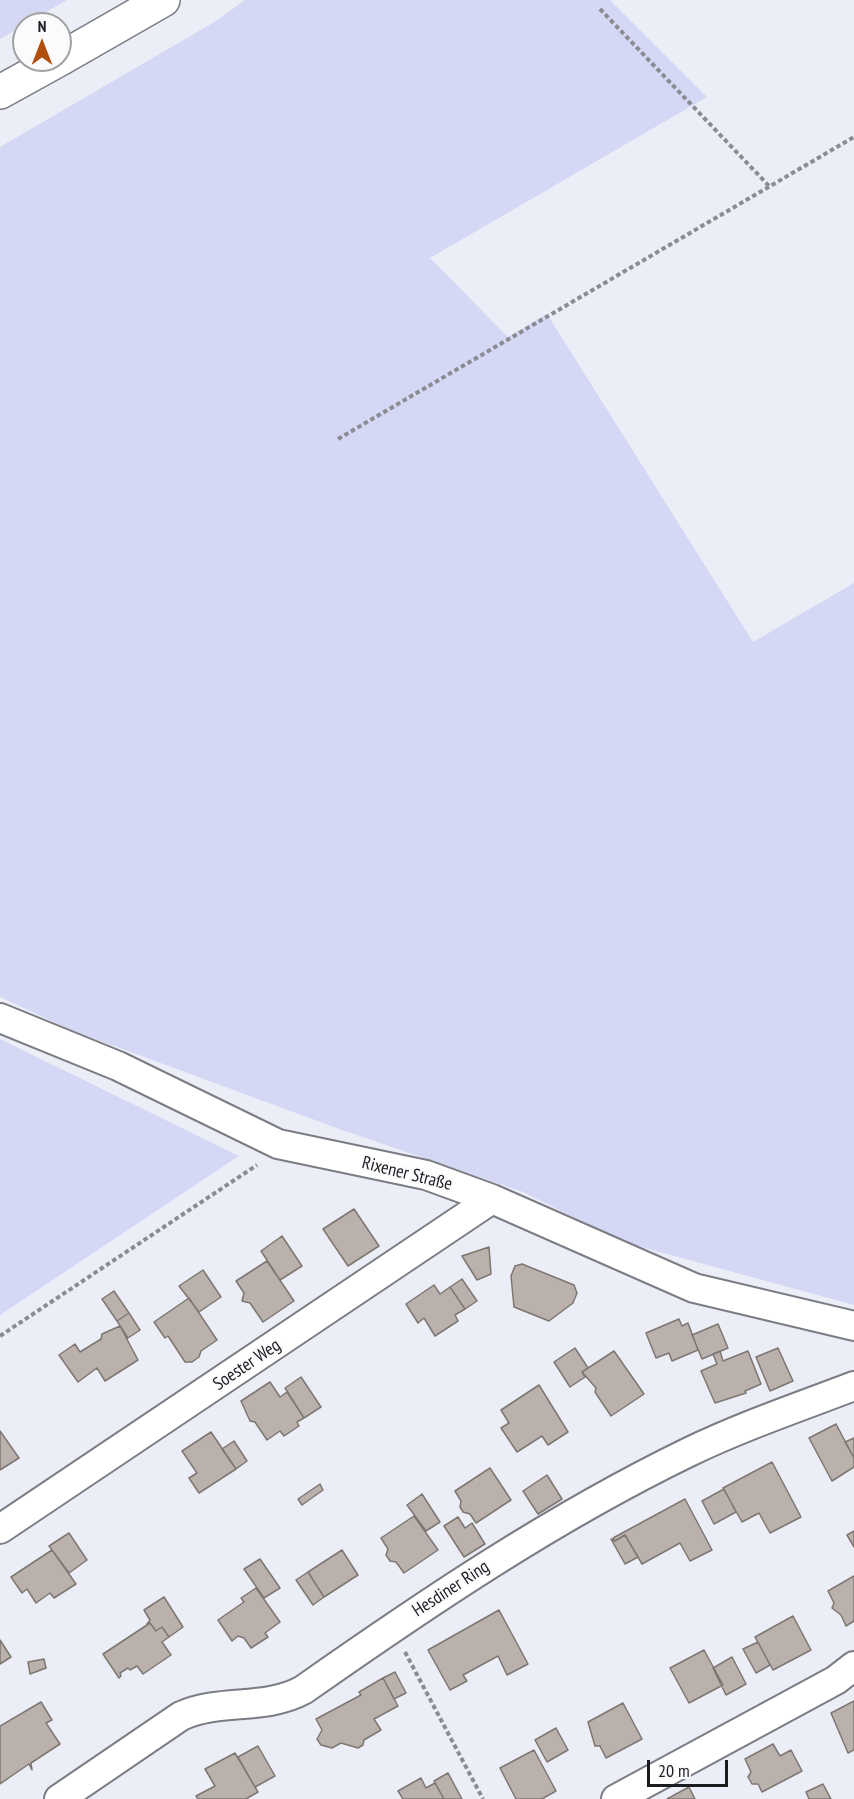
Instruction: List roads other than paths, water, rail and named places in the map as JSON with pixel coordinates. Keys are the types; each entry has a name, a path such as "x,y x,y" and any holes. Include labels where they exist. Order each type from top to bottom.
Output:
{"main road":[{"path":"72,52 163,0"},
{"path":"0,92 36,72"}],"street":[{"name":"Rixener Straße","path":"0,1018 118,1066 278,1143 426,1175 492,1199 694,1288 854,1326"},
{"name":"Soester Weg","path":"0,1529 492,1199"},
{"name":"Hesdiner Ring","path":"60,1799 181,1716 206,1707 263,1704 288,1698 484,1567 640,1477 728,1434 854,1386"},
{"path":"616,1799 836,1680 854,1666"}]}
